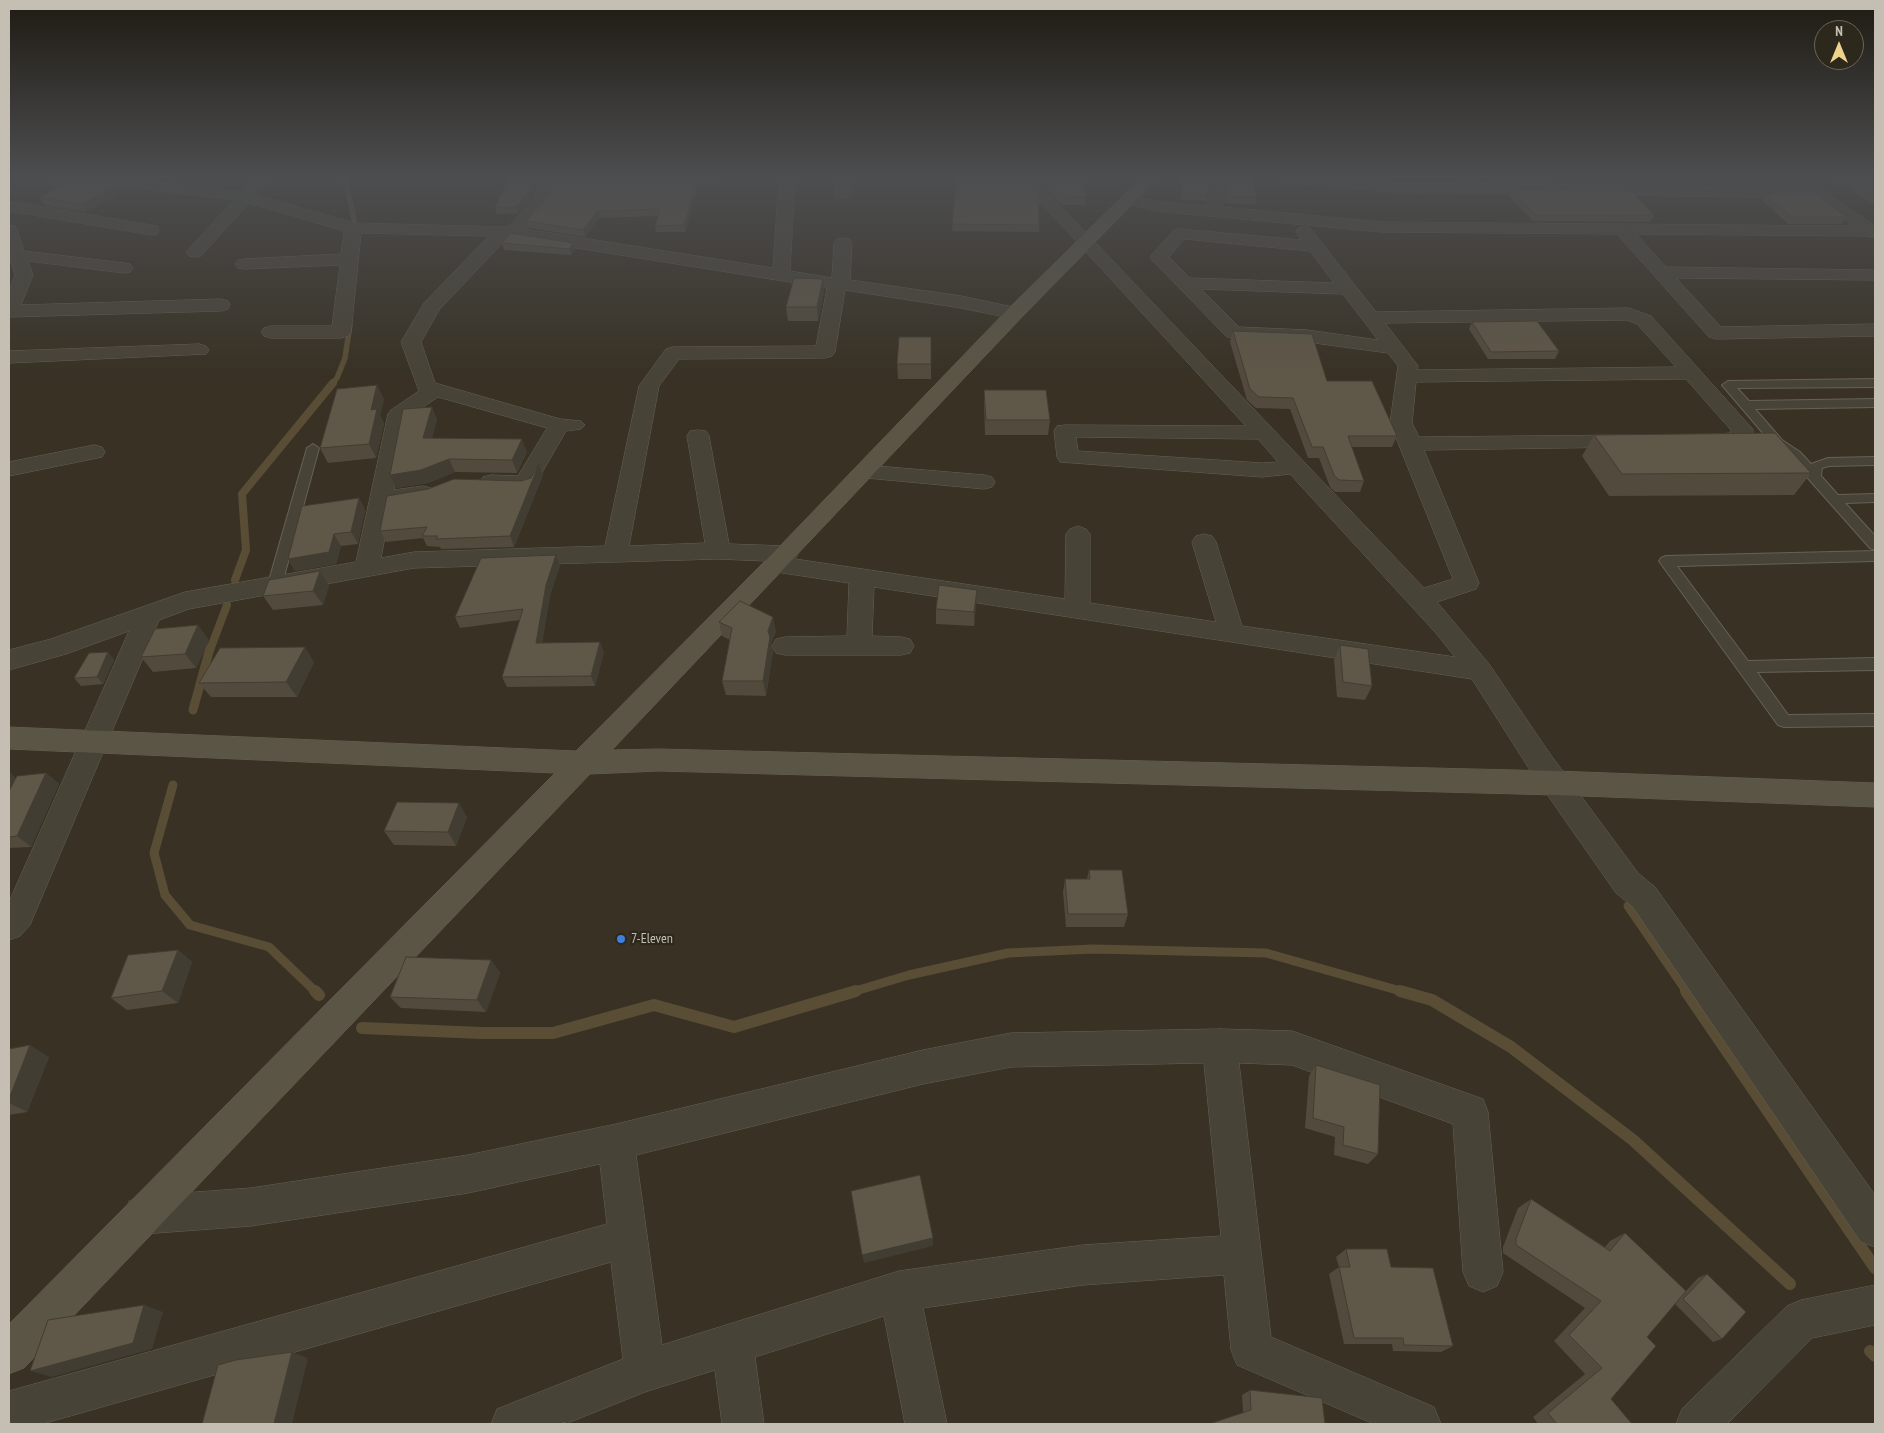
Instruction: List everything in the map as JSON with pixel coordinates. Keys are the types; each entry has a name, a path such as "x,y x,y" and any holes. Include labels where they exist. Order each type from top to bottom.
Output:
{"street":[{"path":"14,245 24,275 9,311 221,305"},
{"path":"195,252 201,245"},
{"path":"271,332 341,332 351,245"},
{"path":"475,482 525,483 566,425 426,387 410,342 431,307 495,245"},
{"path":"590,245 944,301 961,302 1016,313"},
{"path":"781,275 783,245"},
{"path":"616,553 649,386 673,353 824,352 839,284 843,245"},
{"path":"9,1353 1084,245"},
{"path":"1088,245 1289,468 1444,626 1480,671 1556,783 1627,882 1644,898 1875,1228"},
{"path":"1170,245 1159,257 1234,333 1306,336 1393,348"},
{"path":"1301,245 1314,246 1350,289 1408,366 1402,424 1467,583 1419,599"},
{"path":"1636,245 1716,333 1875,330"},
{"path":"18,255 124,268"},
{"path":"244,264 349,259"},
{"path":"1660,272 1875,275"},
{"path":"1186,283 1350,289"},
{"path":"1371,318 1629,314 1644,320 1742,429 1741,440 1692,440"},
{"path":"9,357 199,350"},
{"path":"1408,376 1692,373"},
{"path":"367,567 398,414 436,389"},
{"path":"1257,432 1065,431 1068,457 1262,470 1289,468"},
{"path":"698,436 718,551"},
{"path":"1411,444 1654,441"},
{"path":"9,469 94,452"},
{"path":"864,472 984,482"},
{"path":"381,499 433,491 440,488"},
{"path":"1077,609 1078,534"},
{"path":"1204,542 1232,633"},
{"path":"9,660 57,647 185,600 367,567 414,560 718,551 781,559 862,577 1480,671"},
{"path":"859,645 862,577"},
{"path":"9,926 18,915 95,742 149,614"},
{"path":"785,646 901,646"},
{"path":"9,738 581,763 660,760 1556,783 1875,795"},
{"path":"143,1216 251,1206 468,1174 616,1142 922,1066 1011,1050 1220,1046 1292,1048 1470,1112 1483,1272"},
{"path":"1220,1046 1252,1350 1420,1424"},
{"path":"616,1142 645,1371"},
{"path":"9,1412 628,1238"},
{"path":"512,1424 645,1371 899,1291 1083,1265 1242,1254"},
{"path":"899,1291 926,1424"},
{"path":"1697,1424 1801,1320 1875,1306"},
{"path":"733,1344 743,1424"}],"lane":[{"path":"1875,383 1728,385 1778,444 1795,455 1875,545"},
{"path":"1745,405 1875,403"},
{"path":"275,584 313,448"},
{"path":"1814,476 1816,466 1828,462 1875,461"},
{"path":"1834,499 1875,498"},
{"path":"1875,556 1666,561 1784,721 1875,720"},
{"path":"1744,667 1875,664"}],"building":[{"path":"523,245 572,245 569,249"},
{"path":"794,278 823,279 817,307 786,307"},
{"path":"1537,321 1559,351 1491,352 1472,322"},
{"path":"1233,331 1312,334 1327,381 1372,381 1397,436 1348,436 1364,481 1339,480 1334,475 1323,447 1312,447 1293,398 1259,397 1250,389"},
{"path":"899,337 931,337 931,364 897,364"},
{"path":"377,385 371,410 377,409 369,444 320,448 337,389"},
{"path":"984,390 1046,390 1050,420 986,420"},
{"path":"432,407 423,438 522,439 512,460 449,459 421,470 390,475 403,409"},
{"path":"1775,433 1811,473 1622,474 1594,435"},
{"path":"539,464 510,536 436,539 438,536 422,536 427,527 380,531 387,496 428,489 454,479 521,481 531,478"},
{"path":"359,498 351,532 334,534 329,552 288,559 302,506"},
{"path":"556,555 546,585 536,643 600,642 591,676 502,677 523,609 455,617 481,558"},
{"path":"320,571 313,591 263,596 269,580"},
{"path":"939,585 977,590 974,612 936,609"},
{"path":"740,601 773,617 768,631 770,637 763,681 722,681 732,628 719,622"},
{"path":"198,625 185,654 141,657 155,629"},
{"path":"1340,645 1368,649 1372,686 1343,682"},
{"path":"305,647 286,682 199,683 220,648"},
{"path":"108,652 97,677 74,678 89,653"},
{"path":"46,773 17,836 9,837 9,791 17,776"},
{"path":"397,802 459,803 448,832 384,831"},
{"path":"1089,870 1122,870 1128,914 1068,914 1065,879 1090,879"},
{"path":"178,950 162,991 111,998 128,955"},
{"path":"406,957 491,960 477,1000 390,997"},
{"path":"30,1045 9,1099 9,1049"},
{"path":"1316,1065 1380,1085 1378,1154 1343,1145 1344,1127 1313,1118"},
{"path":"920,1175 933,1238 862,1255 851,1191"},
{"path":"1531,1199 1610,1251 1625,1233 1686,1291 1647,1337 1656,1346 1611,1399 1632,1424 1557,1424 1548,1413 1602,1368 1569,1335 1601,1301 1516,1245 1516,1239"},
{"path":"1346,1249 1387,1249 1391,1267 1433,1268 1453,1346 1404,1345 1403,1338 1354,1338 1339,1267 1350,1267"},
{"path":"1707,1274 1746,1312 1722,1339 1683,1299"},
{"path":"144,1305 133,1343 30,1371 48,1320"},
{"path":"292,1352 274,1424 202,1424 218,1365 236,1360"},
{"path":"1250,1390 1322,1398 1325,1424 1209,1424 1251,1410"},
{"path":"566,1421 566,1424 555,1424"}],"waterway":[{"path":"332,384 337,378 345,358 350,325"},
{"path":"235,580 246,550 242,494 333,383"},
{"path":"210,650 227,605"},
{"path":"193,710 210,648"},
{"path":"173,785 154,853 165,895 190,925 269,947 316,992"},
{"path":"1628,906 1687,992"},
{"path":"852,992 909,975 1008,953 1093,949 1266,953 1404,992"},
{"path":"362,1028 482,1033 553,1033 654,1005 734,1027 856,991"},
{"path":"1400,991 1432,1000 1511,1047 1633,1140 1790,1284"},
{"path":"1686,991 1875,1268"},
{"path":"316,992 319,995"},
{"path":"1870,1351 1875,1356"}],"place":[{"name":"7-Eleven","path":"621,939"}]}
